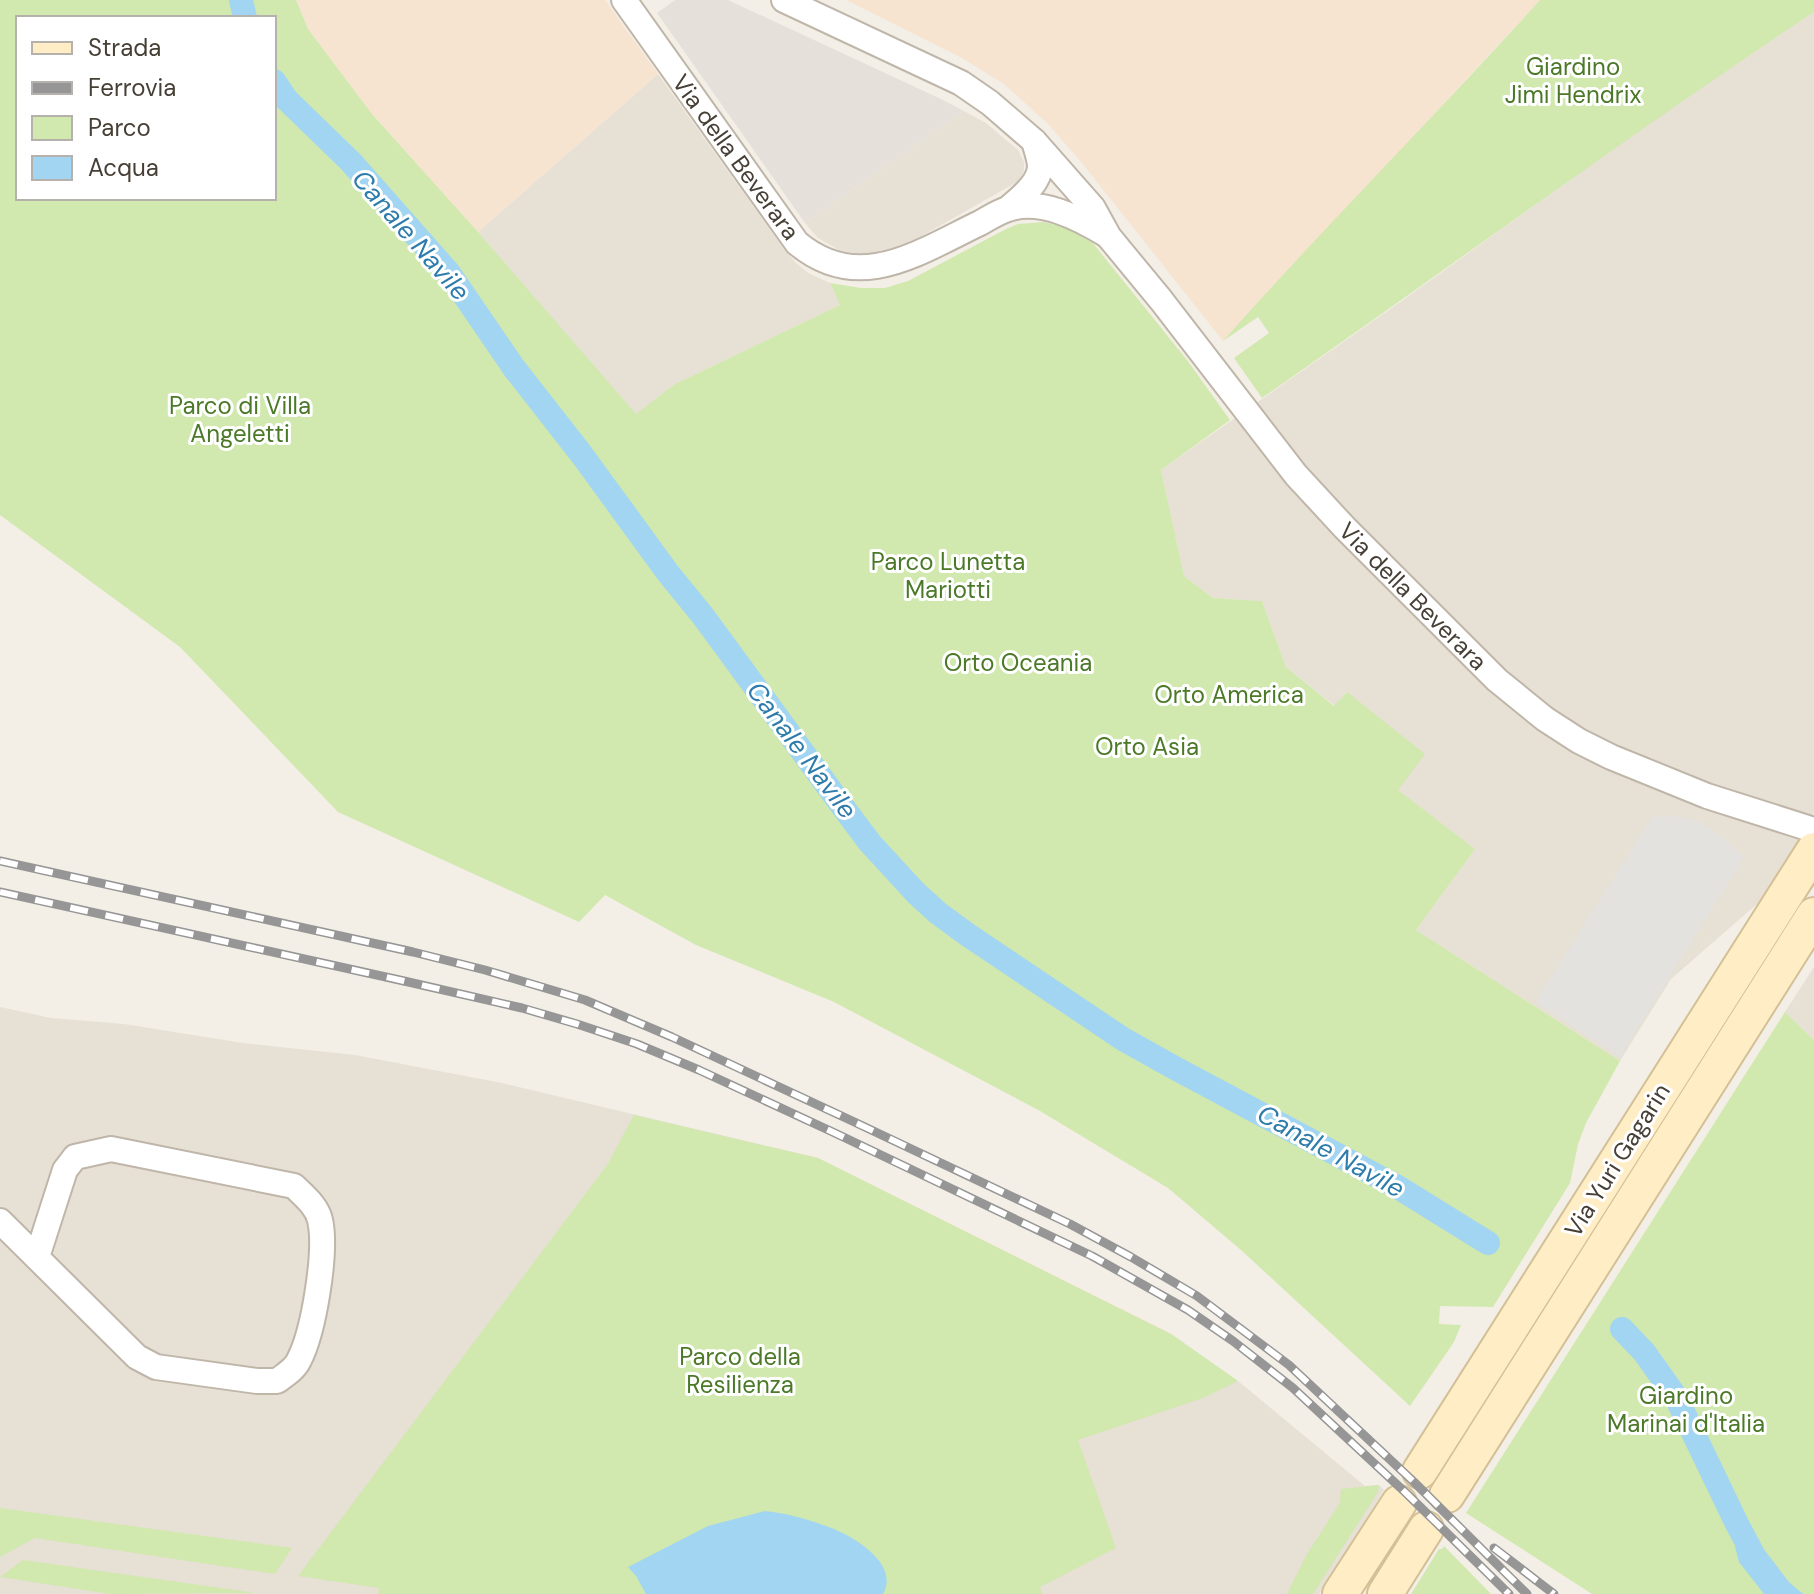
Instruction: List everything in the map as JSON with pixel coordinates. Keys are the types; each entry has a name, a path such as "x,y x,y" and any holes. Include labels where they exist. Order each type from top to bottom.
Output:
{"main road":[{"name":"Via Yuri Gagarin","path":"1420,1471 1814,850"},
{"name":"Via Yuri Gagarin","path":"1447,1495 1814,915"},
{"path":"1340,1594 1399,1503"},
{"path":"1385,1594 1426,1529"}],"street":[{"name":"Via della Beverara","path":"624,0 797,243 811,255 831,264 871,268 903,260 1009,208 1028,190 1039,172 1034,141"},
{"name":"Via della Beverara","path":"784,0 961,83 1034,141 1093,208 1109,237 1320,503 1519,699 1566,733 1611,757 1707,796 1814,830"},
{"name":"Via della Beverara","path":"1009,208 1050,209 1091,225 1109,237"},
{"path":"4,1232 37,1257 137,1357 156,1367 257,1381 277,1381 298,1363 310,1332 323,1250 320,1218 312,1204 294,1186 111,1149 75,1157 65,1170 37,1257"}],"shaded area":[{"path":"296,0 605,0 658,74 478,232 372,114 308,29"},
{"path":"675,0 728,0 964,111 805,223 657,13"},
{"path":"846,0 1540,0 1223,341 1082,163 1048,124 1004,84 960,57"},
{"path":"1814,12 1814,812 1765,897 1671,979 1620,1061 1416,930 1475,849 1397,790 1346,692 1335,706 1286,667 1262,601 1213,598 1184,576 1161,470 1666,111"},
{"path":"658,74 783,248 808,273 830,283 840,305 675,384 636,415 478,232"},
{"path":"964,111 986,123 1018,150 1024,162 1019,181 911,242 883,253 860,254 839,250 818,238 805,223"},
{"path":"1672,816 1703,823 1744,857 1620,1057 1535,1002 1652,817"},
{"path":"1814,967 1814,1040 1785,1012"},
{"path":"0,1007 51,1018 124,1024 243,1043 355,1055 502,1083 818,1158 1171,1334 1238,1381 1365,1486 1379,1485 1384,1490 1319,1594 0,1594"}],"green space":[{"path":"0,0 296,0 308,29 372,114 636,414 675,384 840,305 830,283 885,288 908,281 1018,224 1044,222 1067,228 1092,242 1187,360 1230,420 1161,470 1184,576 1213,598 1262,601 1286,667 1334,706 1347,692 1425,754 1398,790 1475,849 1416,930 1620,1061 1586,1123 1570,1183 1493,1307 1440,1306 1439,1324 1461,1325 1454,1342 1410,1406 1241,1250 1168,1188 1040,1111 834,1002 696,945 605,895 579,922 338,812 180,647 0,515"},
{"name":"Giardino Jimi Hendrix","path":"1540,0 1814,0 1814,12 1262,398 1234,358 1269,333 1258,317 1223,341"},
{"name":"Giardino Marinai d'Italia","path":"1785,1012 1814,1040 1814,1594 1592,1594 1466,1513"},
{"name":"Parco della Resilienza","path":"634,1115 818,1158 1171,1334 1238,1381 1203,1398 1078,1440 1116,1548 1040,1587 1042,1594 378,1594 379,1588 298,1576 607,1165"},
{"path":"1379,1485 1378,1492 1313,1594 1287,1594 1307,1554 1340,1503 1341,1489"},
{"path":"0,1508 292,1548 275,1574 35,1538 0,1557"},
{"path":"1444,1546 1491,1594 1411,1594 1439,1549"},
{"path":"23,1560 256,1593 110,1594 0,1577"}],"water":[{"path":"765,1511 819,1523 859,1543 870,1551 885,1571 887,1583 883,1594 646,1594 628,1567 708,1526"},
{"path":"1753,1539 1783,1575 1804,1594 1764,1594 1739,1562 1735,1547"}],"waterway":[{"name":"Canale Navile","path":"241,0 245,16"},
{"name":"Canale Navile","path":"276,84 286,99 351,162 449,273 514,368 703,616 870,843 916,893 968,935 1123,1039 1396,1186 1488,1243"},
{"name":"Canale Navile","path":"1622,1329 1644,1352 1676,1397 1754,1556 1783,1594"}],"railway":[{"path":"0,861 413,952 585,1000 672,1037 1070,1224 1197,1296 1289,1365 1527,1594"},
{"path":"0,892 522,1008 637,1044 837,1134 1092,1256 1188,1310 1293,1388 1509,1594"},
{"path":"1494,1548 1554,1594"}],"park label":[{"name":"Parco di Villa Angeletti","path":"240,419"},
{"name":"Parco Lunetta Mariotti","path":"948,575"},
{"name":"Orto Oceania","path":"1018,662"},
{"name":"Orto America","path":"1229,694"},
{"name":"Orto Asia","path":"1147,746"}]}
